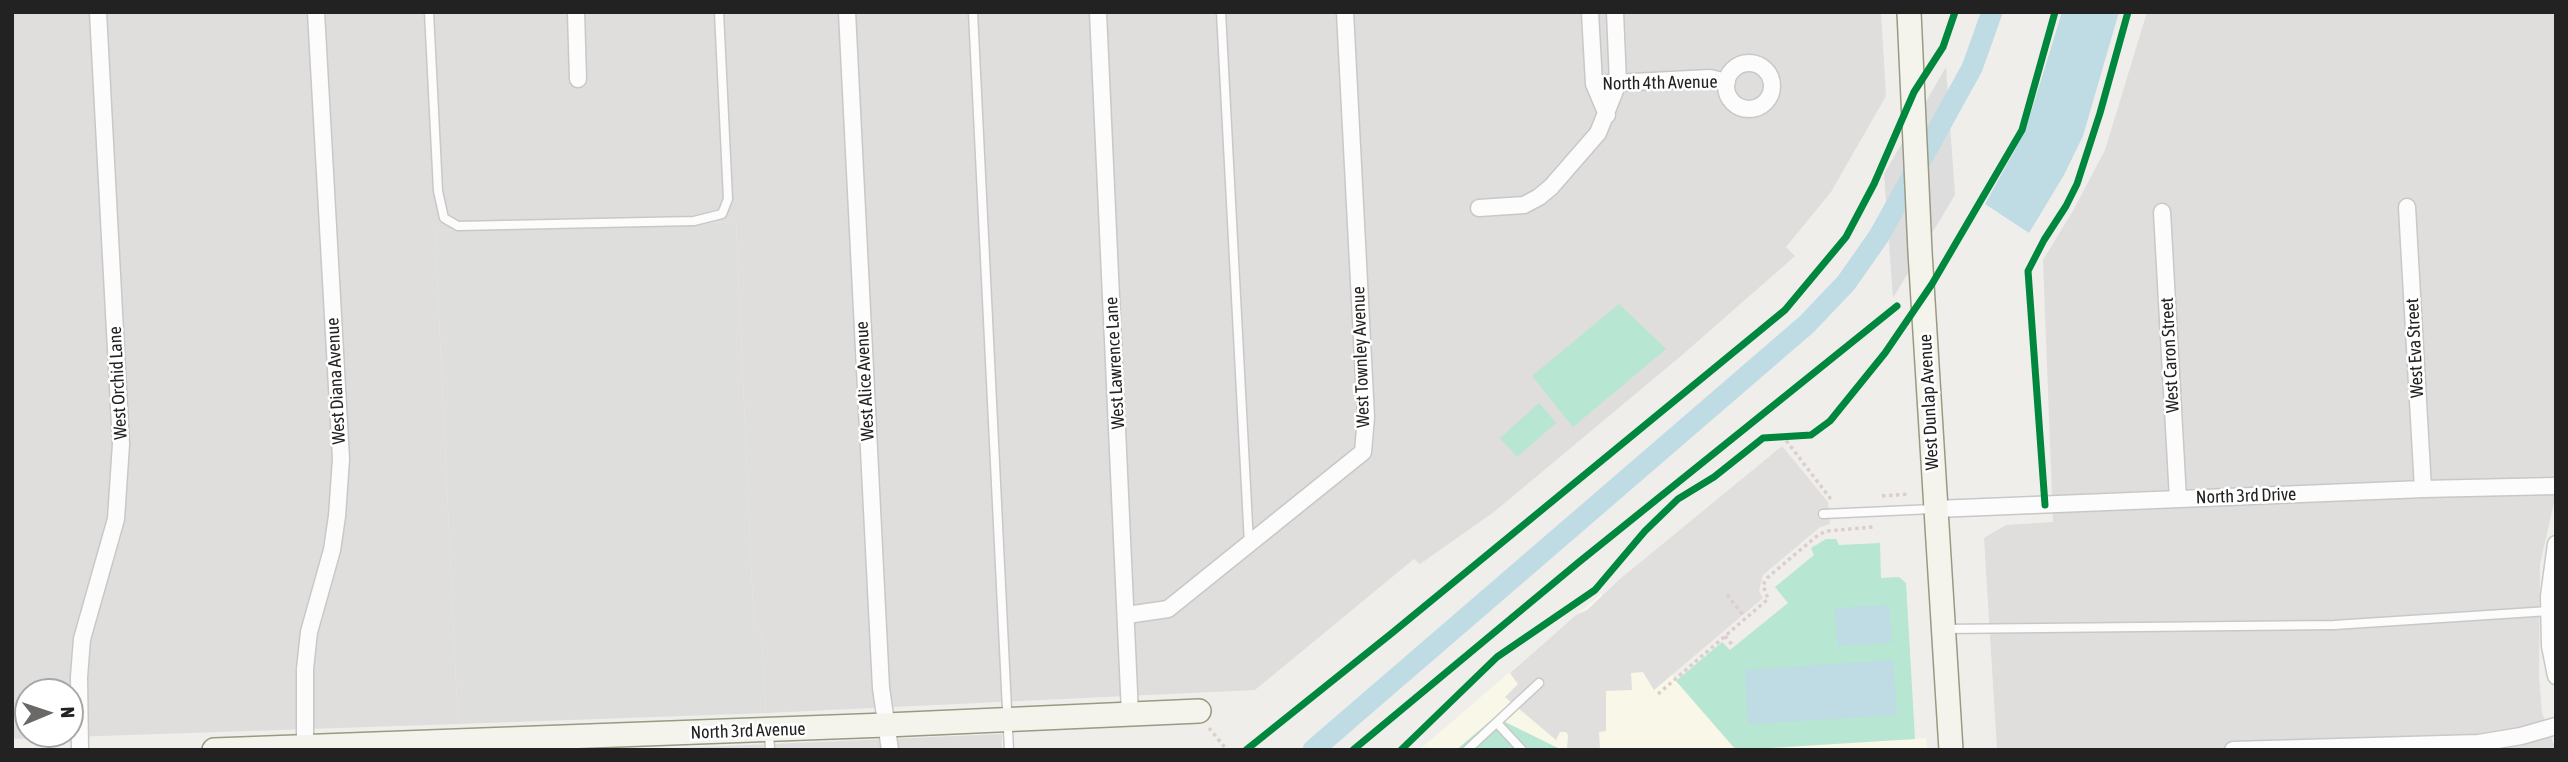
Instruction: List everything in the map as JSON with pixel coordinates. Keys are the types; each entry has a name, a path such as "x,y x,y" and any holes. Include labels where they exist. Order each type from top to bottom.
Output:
{"street":[{"name":"West Orchid Lane","path":"80,750 79,677 82,639 116,519 121,444 98,12"},
{"name":"West Diana Avenue","path":"316,12 341,459 332,550 309,632 305,668 320,747"},
{"path":"576,12 578,79"},
{"name":"West Alice Avenue","path":"847,12 881,688 890,750"},
{"name":"West Lawrence Lane","path":"1098,12 1130,714"},
{"name":"West Townley Avenue","path":"1127,615 1167,609 1363,452 1366,417 1345,12"},
{"path":"1590,12 1594,84 1607,115"},
{"path":"1479,208 1524,205 1539,197 1552,187 1598,133 1618,83 1615,12"},
{"name":"West Dunlap Avenue","path":"1909,12 1920,252 1951,750"},
{"name":"North 4th Avenue","path":"1594,84 1710,78 1727,82"},
{"name":"West Eva Street","path":"2407,207 2423,489"},
{"name":"West Caron Street","path":"2162,212 2178,499"},
{"name":"North 3rd Drive","path":"1936,509 2556,486"},
{"path":"2556,544 2549,611 2550,646 2556,676"},
{"name":"North 3rd Avenue","path":"214,750 769,740 886,725 1199,711"},
{"path":"2233,750 2479,743 2521,736 2556,726"}],"lane":[{"path":"429,12 438,191 444,218 457,226 694,221 722,214 728,199 719,12"},
{"path":"973,12 1009,750"},
{"path":"1220,12 1249,545"},
{"path":"1823,514 1936,509"},
{"path":"1943,629 2334,625 2549,611"},
{"path":"1467,750 1539,683"},
{"path":"1497,723 1522,750"}],"path":[{"path":"1782,435 1830,498 1834,499"},
{"path":"1773,437 1794,437"},
{"path":"1871,496 1908,494"},
{"path":"1658,694 1768,599 1763,585 1767,578 1818,536 1827,531 1882,527"},
{"path":"1727,595 1744,615"},
{"path":"1725,636 1734,647"}],"shaded area":[{"path":"12,12 1881,12 1886,96 1831,192 1786,247 1795,256 1681,356 1494,512 1420,564 1414,559 1255,690 766,713 761,631 754,630 736,222 435,231 458,724 84,737 84,678 14,678 14,739"},
{"path":"2147,12 2556,12 2556,494 2540,564 2539,676 2542,713 2556,750 1997,750 1984,538 2006,525 2053,522 2043,260 2105,150"},
{"path":"736,222 754,630 761,630 766,713 458,724 435,231"},
{"path":"1782,446 1828,502 1830,524 1820,527 1763,575 1759,591 1763,598 1654,690 1643,672 1631,673 1632,690 1606,691 1606,731 1599,732 1600,749 1567,749 1566,732 1560,732 1556,740 1505,697 1518,684 1510,673 1576,615 1587,610 1620,579"},
{"path":"1601,594 1736,750 1419,750"},
{"path":"1002,734 1002,750 634,750"},
{"path":"1926,738 1927,750 1742,750 1915,739"}],"green space":[{"path":"1619,304 1666,349 1573,427 1532,376"},
{"path":"1539,403 1556,423 1517,457 1500,438"},
{"path":"1826,539 1836,539 1839,545 1880,543 1881,578 1899,577 1906,583 1915,739 1736,750 1676,681 1722,642 1730,650 1788,603 1775,587 1814,555 1811,548"},
{"path":"1495,717 1562,750 1456,750"}],"water":[{"path":"2062,12 2119,12 2083,136 2064,175 2029,233 1985,204 2025,132"},
{"path":"1889,605 1892,642 1838,646 1835,608"},
{"path":"1893,660 1897,715 1748,724 1745,670"}],"pier":[{"path":"1946,67 1955,195 1893,298 1884,174"}],"waterway":[{"path":"1313,750 1807,324 1846,283 1879,236 1972,68 1992,12"}],"cycle path":[{"path":"1246,750 1785,310 1846,237 1874,184 1914,92 1943,47 1955,12"},
{"path":"1401,750 1497,657 1595,590 1645,531 1678,499 1714,477 1763,438 1811,435 1830,421 1885,353 1932,284 2022,130 2055,12"},
{"path":"2045,505 2028,271 2077,184 2128,12"},
{"path":"1353,750 1579,562 1897,306"}]}
